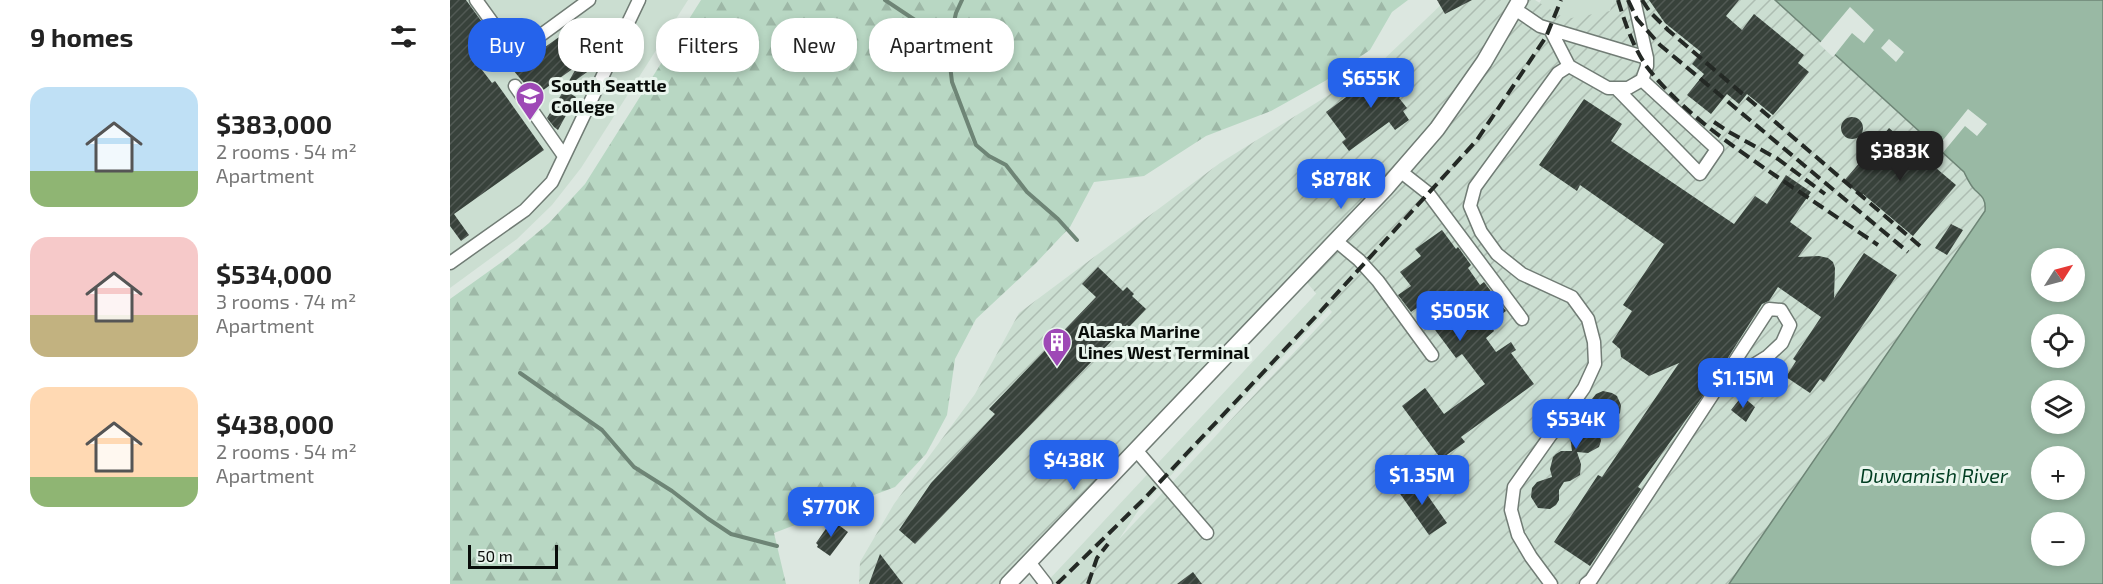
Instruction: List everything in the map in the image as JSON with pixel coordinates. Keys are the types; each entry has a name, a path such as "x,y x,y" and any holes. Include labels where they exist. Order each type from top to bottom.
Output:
{"main road":[{"path":"1008,584 1335,240 1437,129 1484,62 1517,5"}],"lane":[{"path":"476,0 515,54 589,0"},
{"path":"452,257 525,210 552,182 639,0"},
{"path":"1550,29 1569,66 1608,88 1628,88 1642,80 1647,66 1635,0"},
{"path":"1517,5 1540,26 1647,58"},
{"path":"1551,584 1518,535 1511,510 1514,487 1584,388 1595,364 1594,342 1588,319 1572,297 1522,274 1497,254 1481,232 1470,206 1475,187 1558,73 1569,66"},
{"path":"1616,88 1700,174 1717,149 1642,80"},
{"path":"515,86 564,156"},
{"path":"1400,171 1433,200 1522,319"},
{"path":"1335,240 1359,260 1378,281 1432,356"},
{"path":"1586,584 1591,580 1715,391 1769,309 1781,310 1790,325 1782,343 1768,356 1715,391"},
{"path":"1136,450 1207,533"},
{"path":"1029,562 1046,584"}],"shaded area":[{"name":"South Seattle College","path":"450,0 688,0 677,18 656,18 656,50 644,69 644,18 558,18 558,72 642,72 581,168 552,205 517,239 450,288"},
{"path":"1446,0 1535,0 1566,19 1610,11 1613,0 1775,0 1964,172 1974,189 1982,194 1985,211 1729,584 1077,584 1332,312 1297,271 1012,584 859,584 860,562 894,504 975,394 1019,313 1220,163 1380,63"},
{"path":"1541,0 1613,0 1610,11 1140,508 1115,545 1097,584 1045,584 1398,206 1517,44"}],"green space":[{"path":"701,0 1408,0 1392,12 1370,50 1325,81 1271,111 1206,136 1144,176 1094,182 1070,227 1036,263 976,319 955,359 947,415 926,454 895,487 774,533 786,584 450,584 450,299 506,259 549,223 585,184 656,71 759,72 759,18 690,18"}],"water":[{"name":"Duwamish River","path":"1775,0 2103,0 2103,584 1729,584 1985,211 1983,199 1964,172"}],"pier":[{"path":"1850,7 1874,30 1864,43 1852,33 1833,57 1819,44"},
{"path":"1889,39 1904,52 1896,62 1881,48"},
{"path":"1968,109 1987,124 1977,136 1965,126 1941,155 1935,150"}],"building":[{"path":"450,0 466,0 479,18 468,18 468,72 484,72 492,83 495,81 544,150 454,214 469,235 461,241 450,226"},
{"path":"1437,0 1472,0 1445,14"},
{"path":"1649,0 1739,0 1726,16 1742,30 1754,14 1804,55 1798,63 1809,72 1773,115 1747,94 1739,104 1727,94 1711,114 1687,95 1704,74 1692,64 1701,52 1665,23"},
{"path":"558,38 558,72 568,72 535,96 515,72 546,72 546,46"},
{"path":"1405,71 1408,90 1399,98 1407,108 1403,111 1409,120 1395,130 1389,122 1349,151 1342,142 1346,139 1326,112 1380,72 1388,83"},
{"path":"574,72 587,72 565,88"},
{"path":"564,90 576,97 558,130 547,118"},
{"path":"1584,99 1622,124 1611,141 1734,224 1755,196 1767,204 1786,175 1811,192 1790,222 1812,238 1798,257 1819,256 1833,262 1835,268 1834,298 1864,253 1897,275 1824,382 1820,379 1810,393 1786,377 1796,361 1793,359 1821,317 1778,287 1769,301 1762,304 1710,386 1638,487 1641,489 1590,566 1554,542 1598,475 1602,477 1679,363 1649,376 1621,357 1620,349 1612,342 1632,311 1623,305 1664,244 1580,185 1577,191 1539,165"},
{"path":"1852,117 1860,120 1863,128 1860,136 1852,139 1844,136 1841,128 1844,120"},
{"path":"1889,128 1956,185 1913,236 1844,181"},
{"path":"1951,224 1963,230 1947,255 1935,248"},
{"path":"1442,230 1471,265 1468,268 1480,285 1484,282 1506,311 1494,320 1498,325 1486,338 1496,352 1511,342 1516,350 1511,353 1534,384 1461,437 1465,442 1441,459 1402,406 1425,388 1444,414 1485,384 1462,354 1456,358 1418,307 1411,312 1398,295 1411,286 1400,272 1421,256 1415,249"},
{"name":"Alaska Marine Lines West Terminal","path":"1098,267 1123,291 1127,287 1134,294 1132,296 1146,309 1129,327 1127,325 915,544 899,530 931,483 995,414 989,409 1096,297 1082,284"},
{"path":"1603,391 1617,396 1621,405 1620,413 1615,419 1605,422 1599,429 1601,441 1599,447 1588,453 1577,452 1581,464 1580,475 1564,482 1559,490 1559,500 1556,505 1550,509 1538,508 1531,497 1532,488 1537,482 1552,477 1550,469 1556,454 1561,451 1572,451 1570,436 1575,426 1582,422 1593,422 1589,409 1592,399"},
{"path":"1742,396 1755,407 1746,422 1731,410"},
{"path":"1414,476 1447,523 1429,535 1396,488"},
{"path":"832,520 848,532 830,556 817,547 816,543"},
{"path":"880,554 903,584 869,584"},
{"path":"1193,572 1202,584 1177,584"}],"waterway":[{"path":"885,0 912,18"},
{"path":"962,0 956,13 948,48 952,82 976,145 989,156 1006,165 1027,192 1058,219 1077,240"},
{"path":"520,373 602,430 634,467 672,491 707,518 731,534 777,546"}],"railway":[{"path":"1057,584 1142,501 1320,312 1477,140 1546,37 1561,0"},
{"path":"1618,0 1630,35 1642,59 1675,98 1742,152 1878,245"},
{"path":"1628,0 1637,19 1660,45 1908,252"},
{"path":"1642,0 1650,12 1668,30 1920,246"},
{"path":"1714,122 1778,159 1825,194"},
{"path":"1088,584 1097,558 1108,544"}],"place":[{"name":"South Seattle College","path":"530,122"},
{"name":"Alaska Marine Lines West Terminal","path":"1057,368"}]}
